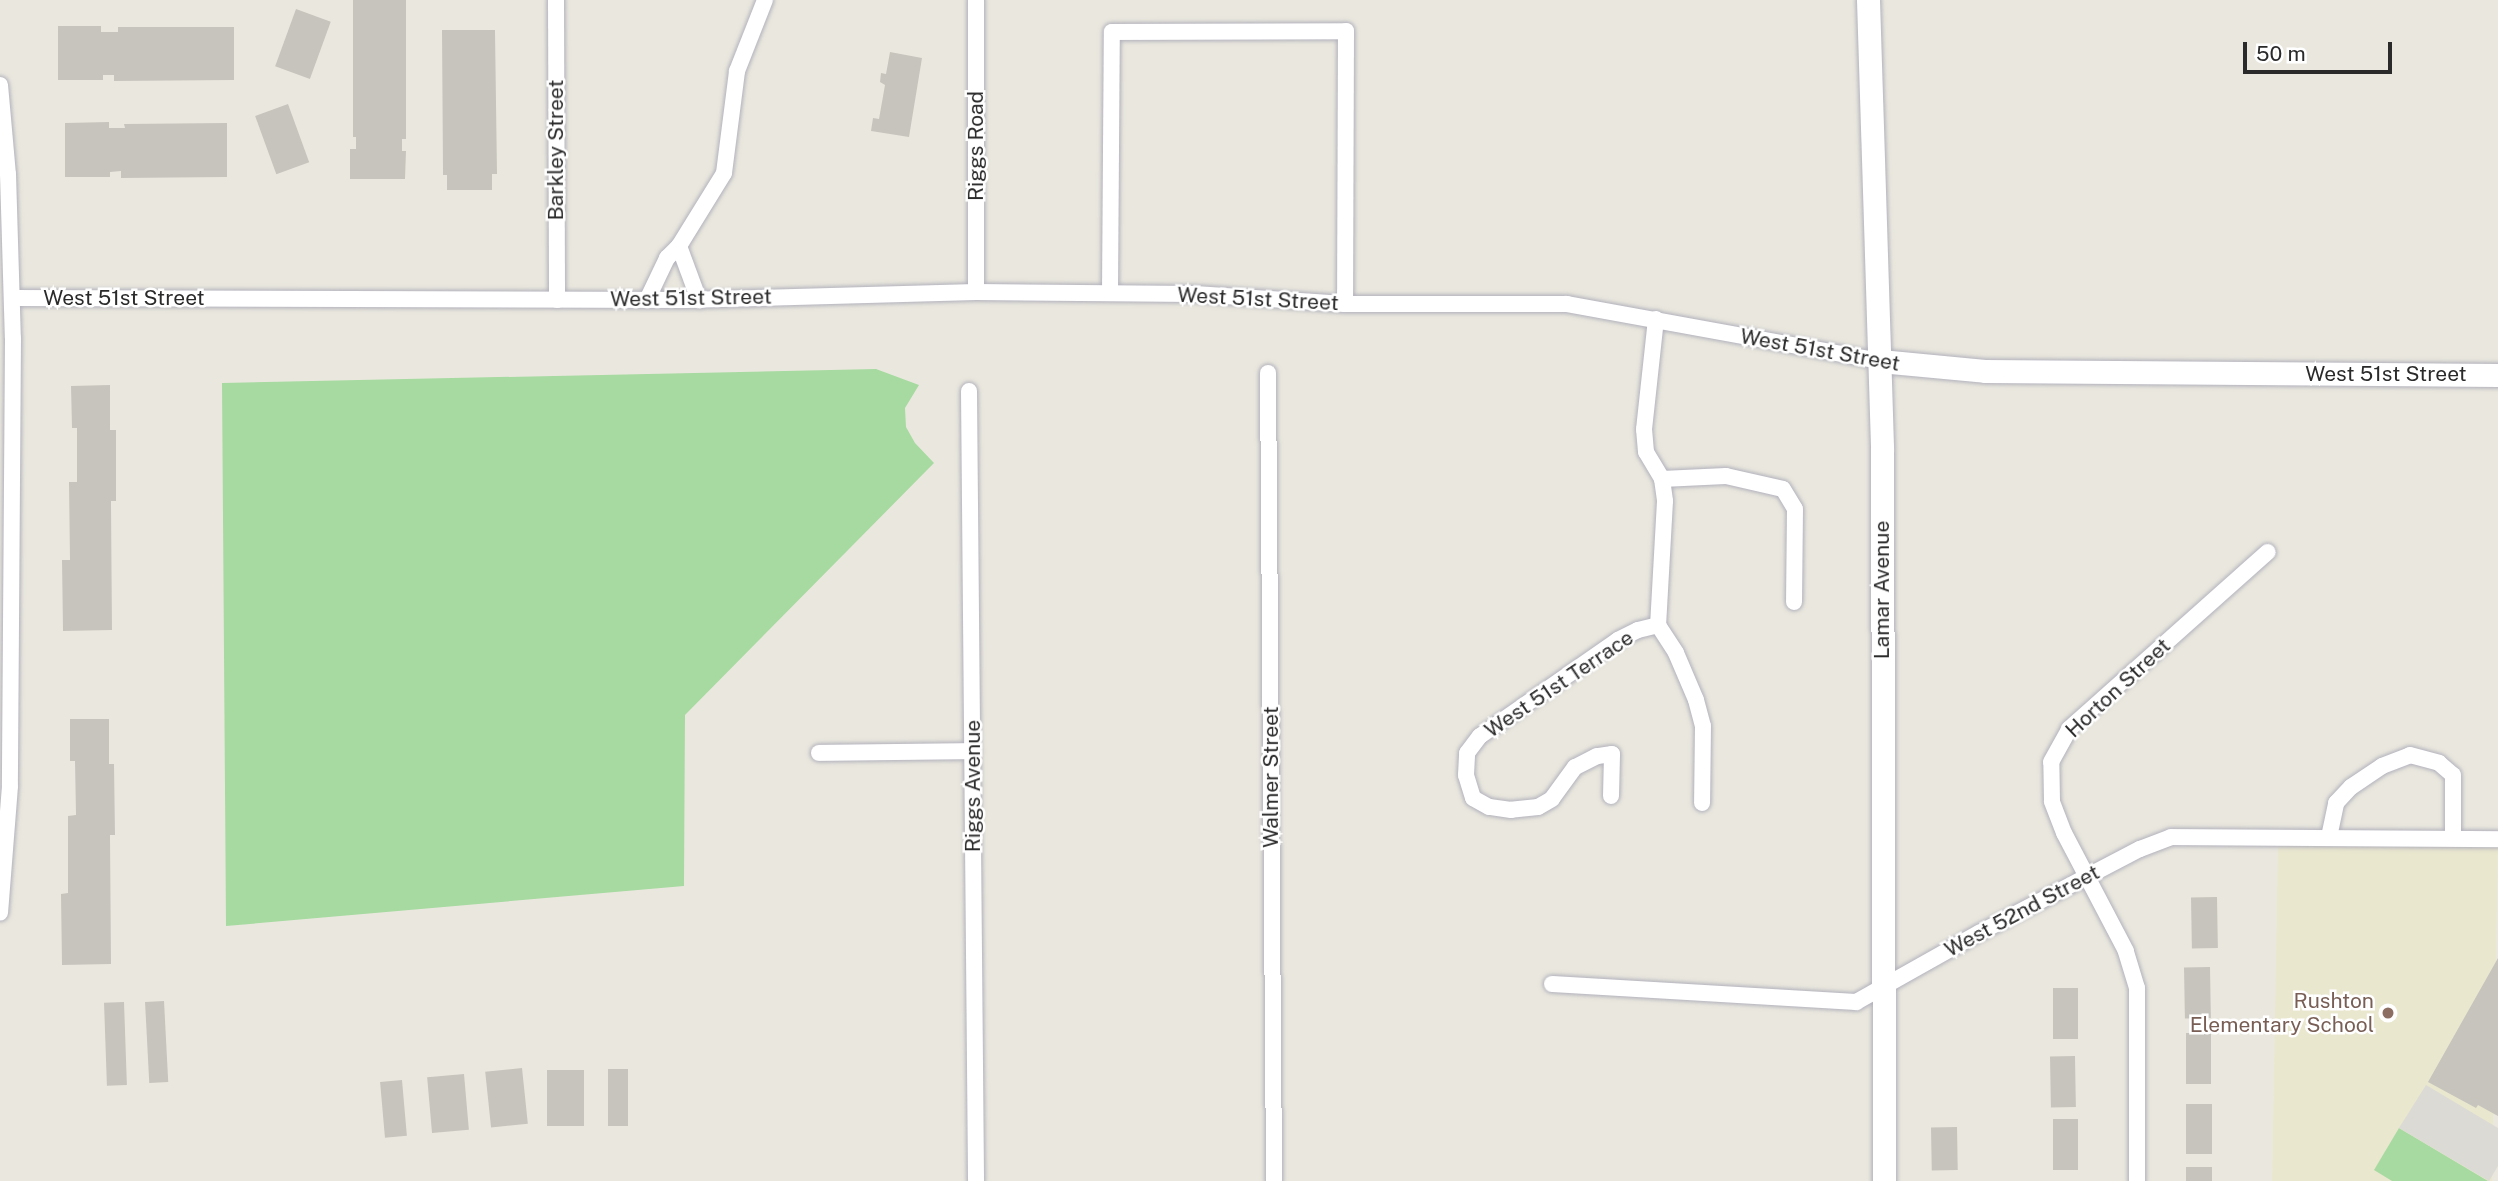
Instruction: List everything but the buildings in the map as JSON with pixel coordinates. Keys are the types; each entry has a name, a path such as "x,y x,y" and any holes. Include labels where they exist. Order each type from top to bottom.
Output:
{"street":[{"name":"Barkley Street","path":"556,0 557,300"},
{"path":"647,300 667,258 678,246 724,173 737,71 765,0"},
{"name":"Riggs Road","path":"976,0 976,292"},
{"name":"Lamar Avenue","path":"1868,0 1880,361 1884,1181"},
{"path":"1110,293 1112,32 1346,31 1345,304"},
{"path":"0,85 8,174 12,298 6,338 10,786 0,913"},
{"path":"678,246 699,300"},
{"name":"West 51st Street","path":"12,298 699,300 976,292 1195,294 1345,304 1567,304 1880,361 1985,371 2498,375"},
{"path":"1656,319 1644,429 1646,452 1662,479 1665,501 1658,625 1676,653 1696,700 1703,726 1702,803"},
{"name":"Walmer Street","path":"1268,373 1274,1181"},
{"name":"Riggs Avenue","path":"969,391 976,1181"},
{"path":"1662,479 1726,476 1783,489 1795,509 1794,602"},
{"name":"Horton Street","path":"2137,1181 2137,988 2126,951 2089,876 2064,833 2052,801 2051,762 2069,729 2268,552"},
{"name":"West 51st Terrace","path":"1611,796 1612,754 1597,756 1575,767 1552,799 1538,807 1511,810 1489,807 1473,798 1466,775 1467,753 1480,736 1618,640 1638,630 1658,625"},
{"path":"819,753 973,751"},
{"path":"2329,837 2336,803 2351,787 2382,766 2410,755 2439,763 2453,775 2453,838"},
{"name":"West 52nd Street","path":"1552,984 1850,1003 1861,1000 2140,849 2171,837 2498,839"}],"shaded area":[{"name":"Rushton Elementary School","path":"2278,841 2498,845 2492,1181 2272,1181"},
{"path":"2426,1085 2498,1128 2498,1166 2489,1181 2399,1128"}],"green space":[{"path":"876,369 919,385 905,408 906,427 915,443 934,463 685,715 684,886 226,926 222,383"},
{"path":"2399,1128 2488,1181 2392,1181 2374,1170"}],"place":[{"name":"Rushton Elementary School","path":"2388,1013"}]}
